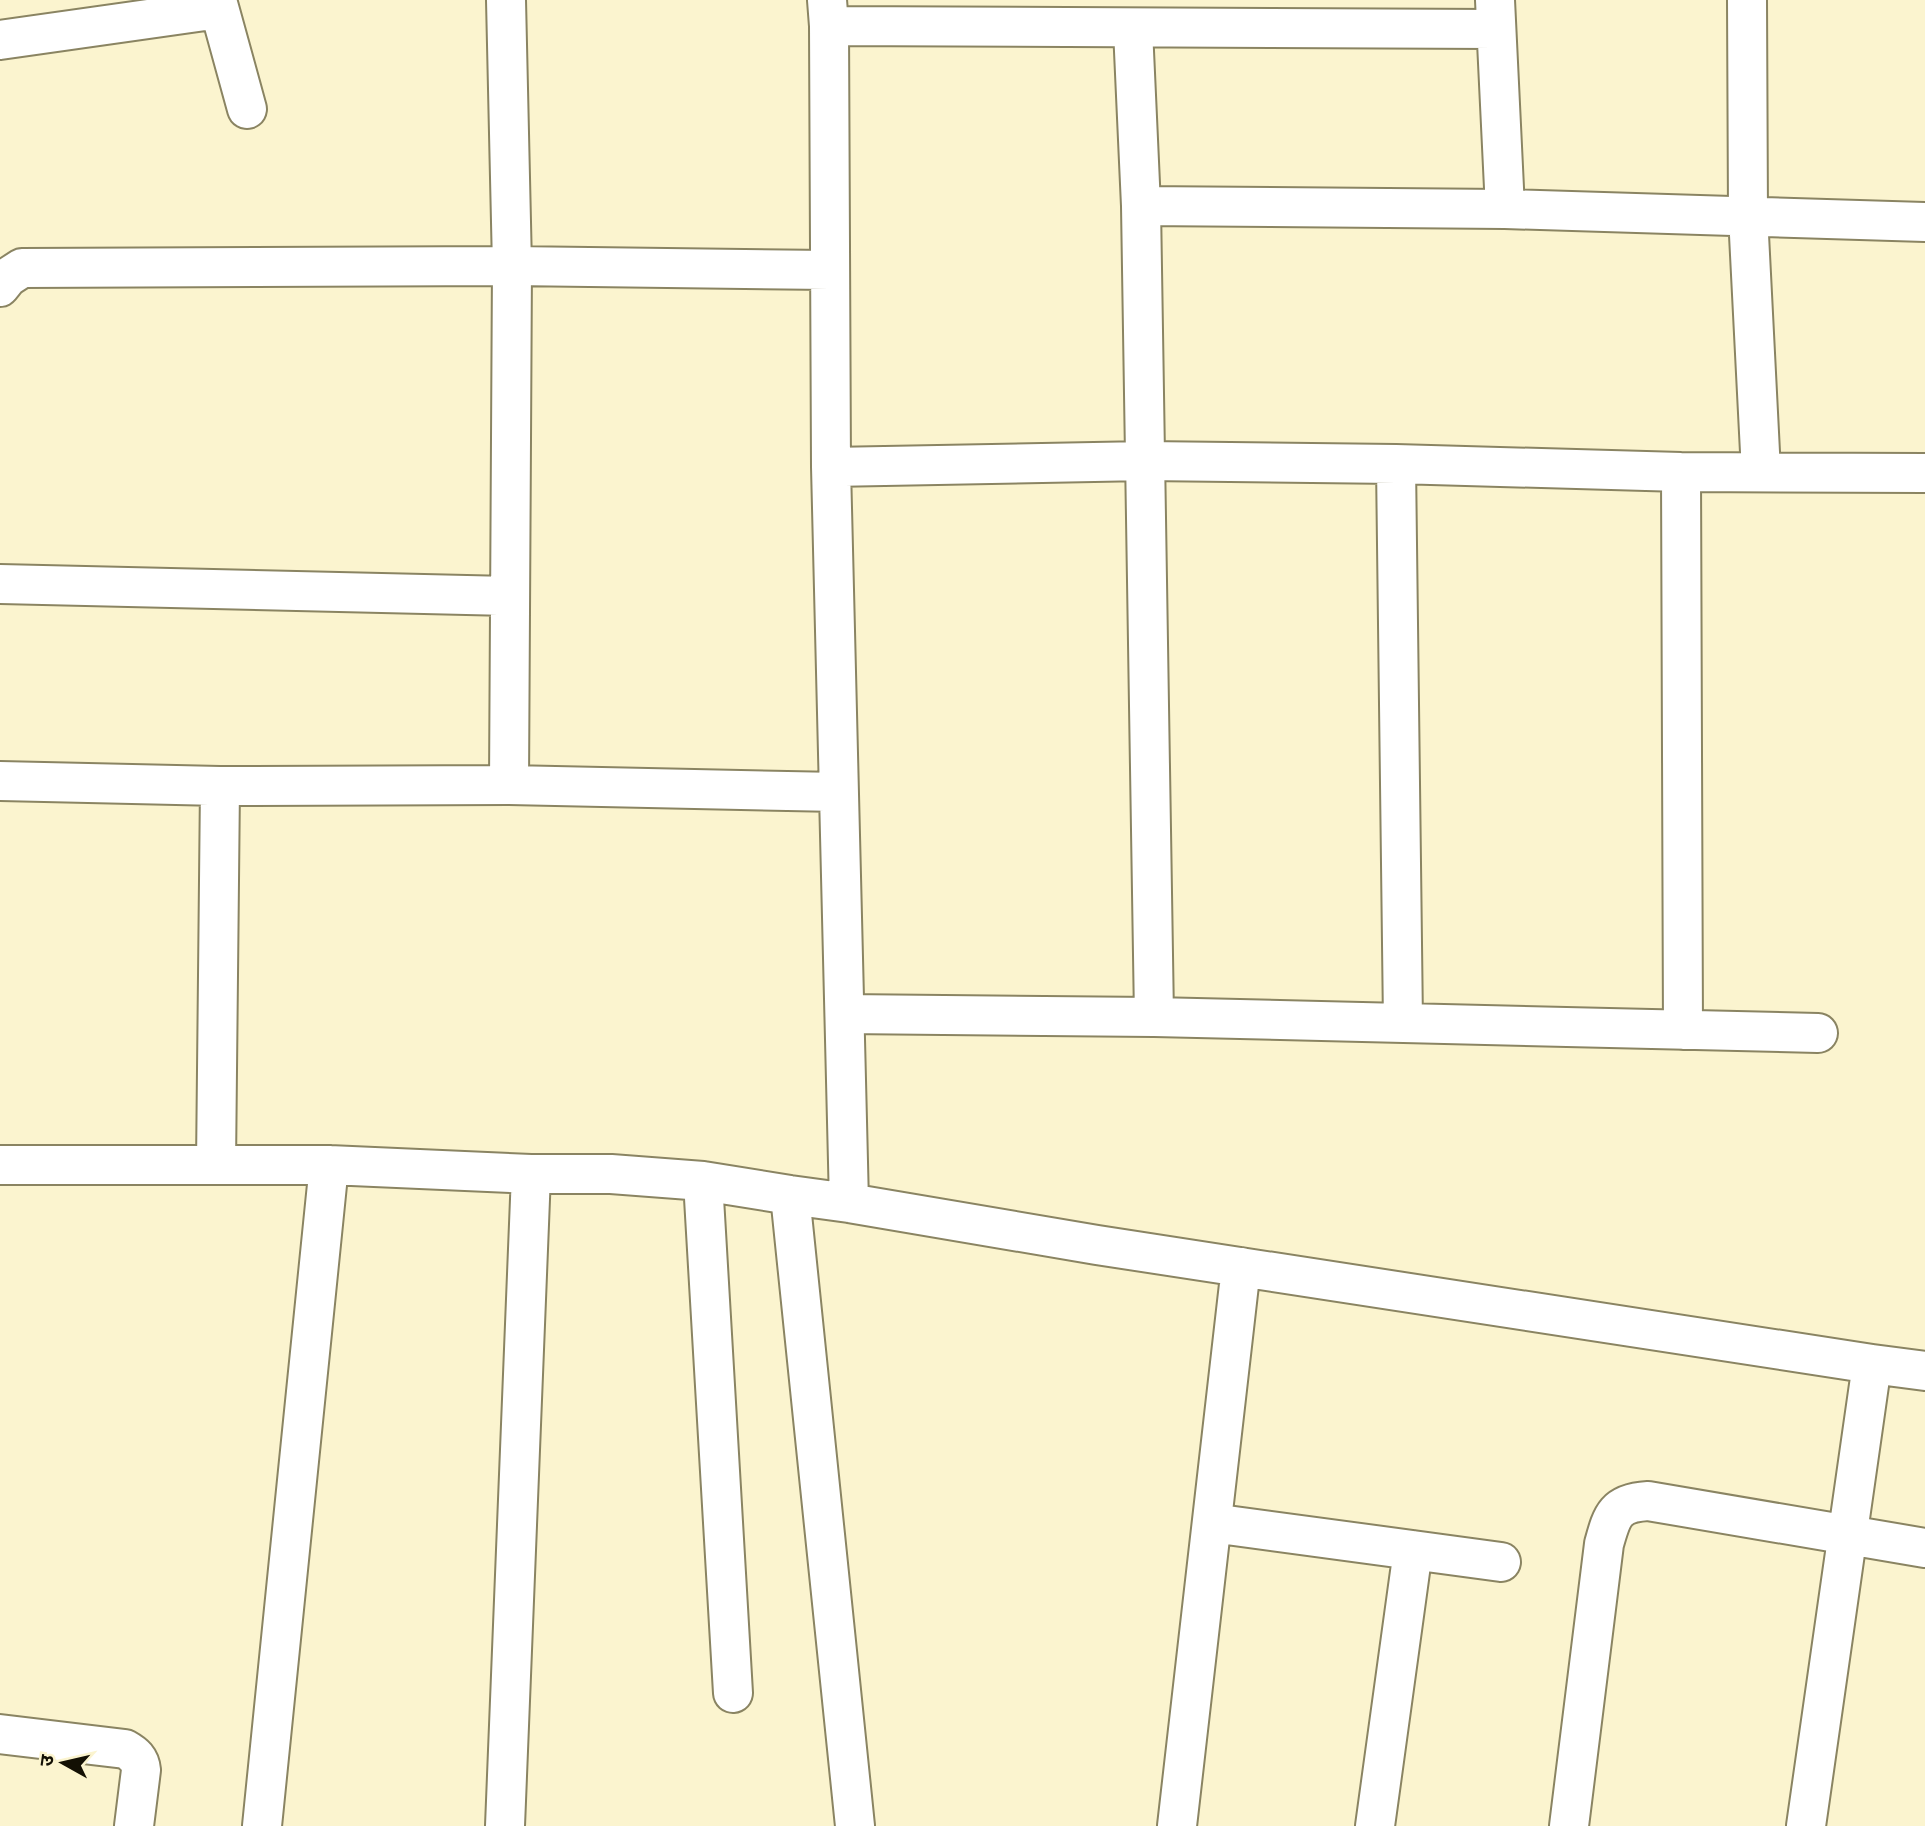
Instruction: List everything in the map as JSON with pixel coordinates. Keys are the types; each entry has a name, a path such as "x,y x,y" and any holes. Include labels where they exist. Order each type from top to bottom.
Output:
{"street":[{"path":"506,0 512,266 509,785"},
{"path":"1747,0 1748,215 1761,472"},
{"path":"0,40 218,5 247,108"},
{"path":"849,1203 831,467 828,13 1133,29 1495,15 1505,209"},
{"path":"1133,29 1141,206 1154,1017"},
{"path":"1141,206 1505,209 1925,222"},
{"path":"0,287 8,277 23,268 512,266 829,270"},
{"path":"831,467 1146,461 1396,464 1681,472 1925,473"},
{"path":"1396,464 1403,1023"},
{"path":"1681,472 1683,1030"},
{"path":"0,583 509,596"},
{"path":"0,781 220,786 509,785 838,792"},
{"path":"216,1165 220,786"},
{"path":"845,1014 1154,1017 1818,1033"},
{"path":"0,1165 329,1165 531,1174 611,1174 704,1181 1097,1245 1925,1371"},
{"path":"262,1826 329,1165"},
{"path":"505,1826 531,1174"},
{"path":"704,1181 733,1693"},
{"path":"790,1195 855,1826"},
{"path":"1177,1826 1241,1267"},
{"path":"1806,1826 1872,1364"},
{"path":"1569,1826 1604,1544 1609,1525 1618,1510 1632,1502 1648,1502 1925,1548"},
{"path":"1212,1523 1501,1562"},
{"path":"1375,1826 1413,1550"},
{"path":"0,1734 125,1749 130,1752 140,1763 141,1770 134,1826"}]}
